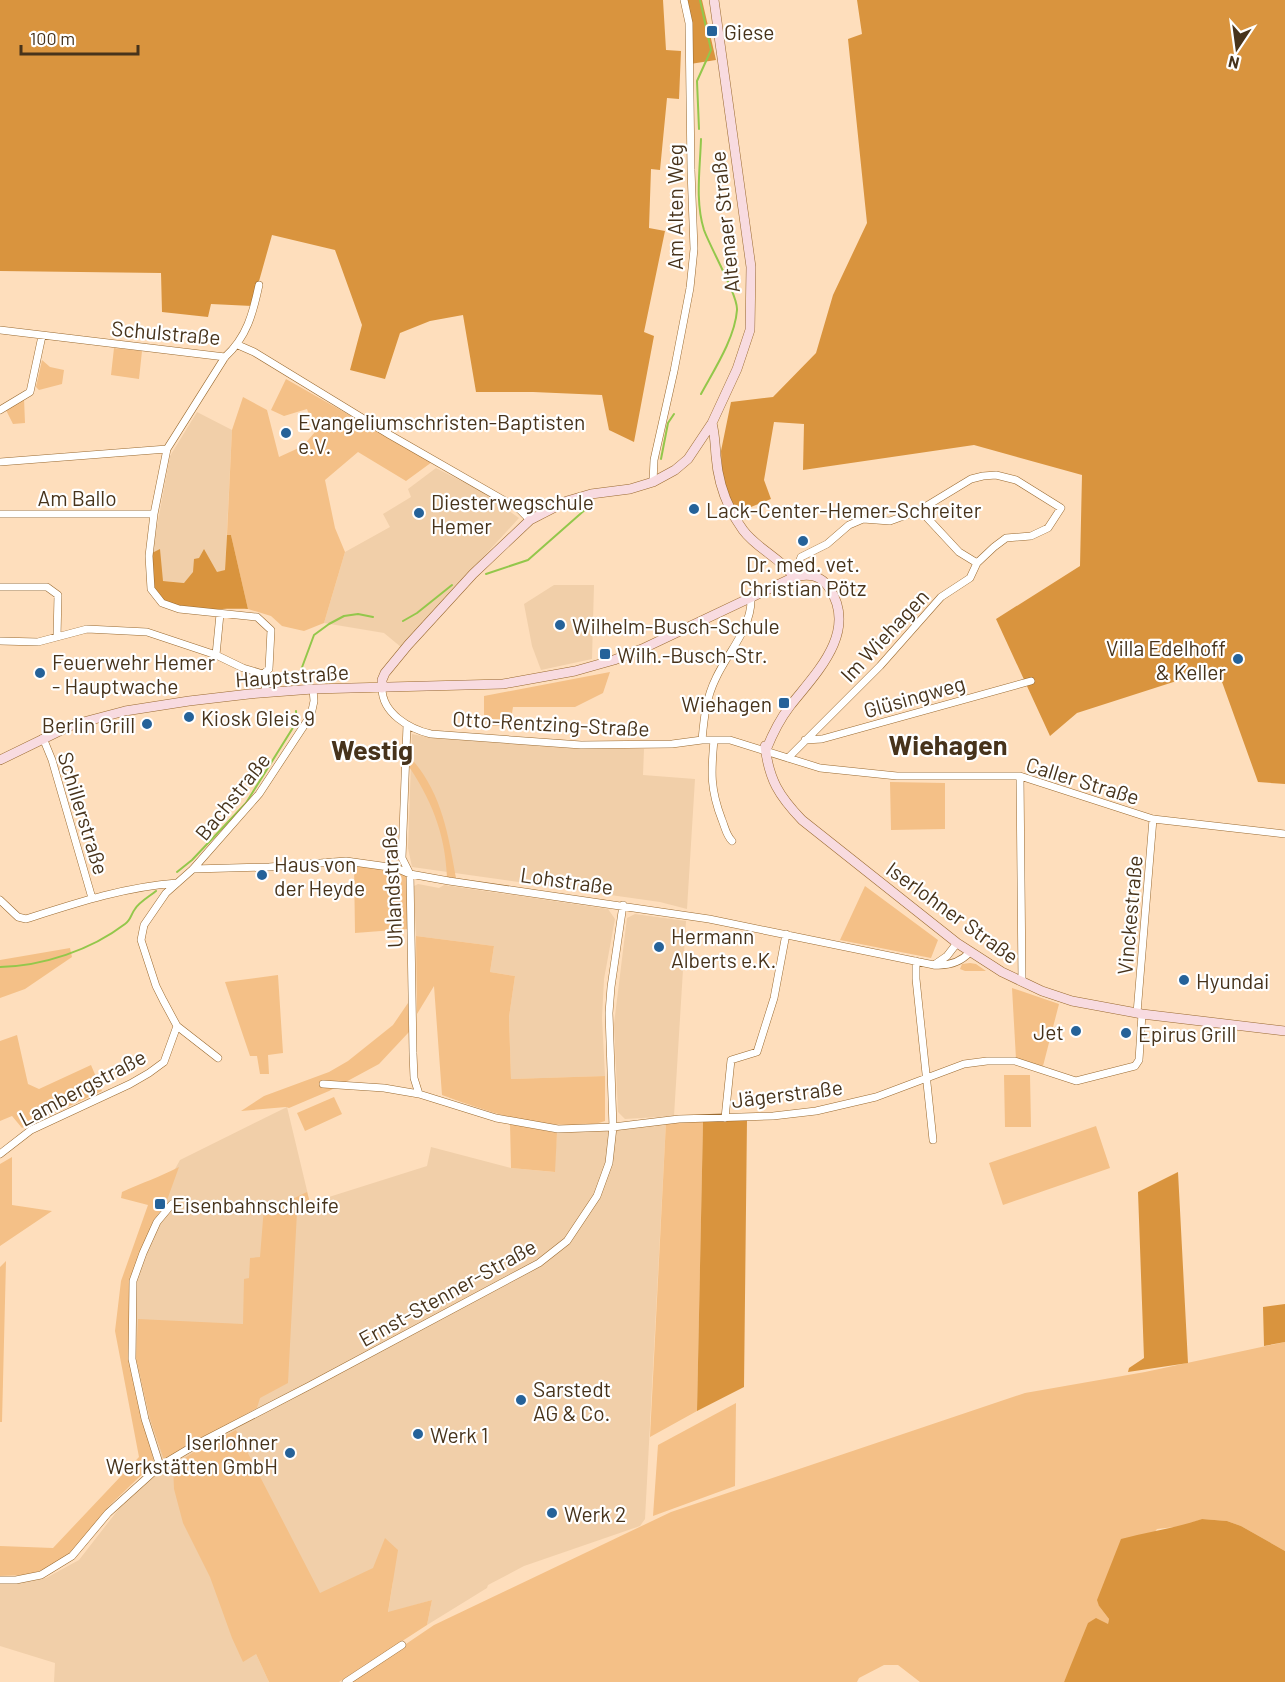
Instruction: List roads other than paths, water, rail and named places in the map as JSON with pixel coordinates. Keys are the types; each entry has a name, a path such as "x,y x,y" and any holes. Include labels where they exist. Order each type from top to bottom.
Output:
{"main road":[{"name":"Altenaer Straße","path":"382,688 385,673 408,645 473,574 530,520 567,501 591,494 630,489 653,482 685,463 703,440 712,423 737,369 750,330 751,308 751,267 714,0"},
{"path":"712,423 716,437 719,480 730,509 743,530 786,567 794,577"},
{"path":"382,688 503,684 575,671 642,650 794,577 812,574 825,582 835,600 839,621 837,637 830,653 788,709 766,750"},
{"name":"Hauptstraße","path":"0,760 72,725 116,713 266,692 382,688"},
{"name":"Iserlohner Straße","path":"766,750 769,772 777,789 798,815 877,881 957,943 1002,972 1042,991 1072,1001 1140,1013 1285,1031"}],"street":[{"name":"Am Alten Weg","path":"653,482 654,460 690,288 694,249 690,170 689,23 684,0"},
{"path":"238,345 253,313 259,285"},
{"name":"Schulstraße","path":"0,330 225,357 238,345 254,352 371,424 519,509 530,520"},
{"path":"0,410 30,392 42,336"},
{"path":"225,357 167,449 148,556 151,589 162,603 179,609 257,617 271,630 269,669 263,674"},
{"path":"0,462 167,449"},
{"name":"Im Wiehagen","path":"788,758 880,666 941,597 970,578 977,563 1006,538 1031,536 1048,528 1061,508 1016,480 996,475 971,479 920,510"},
{"path":"794,577 801,557 827,544 849,525 863,519 890,521 920,510 958,552 977,563"},
{"name":"Am Ballo","path":"0,514 154,514"},
{"path":"0,587 47,587 58,595 57,637"},
{"path":"702,741 704,711 716,678 749,618 751,598"},
{"path":"216,655 220,614"},
{"path":"0,641 38,642 87,629 147,632 216,655 243,668 263,674"},
{"path":"263,674 266,692"},
{"name":"Glüsingweg","path":"805,740 822,739 1031,681"},
{"path":"382,688 385,704 407,725"},
{"name":"Bachstraße","path":"177,883 193,869 260,794 304,726 313,705 313,689"},
{"name":"Otto-Rentzing-Straße","path":"407,725 417,731 432,734 581,745 672,744 730,740 766,750"},
{"name":"Uhlandstraße","path":"407,725 402,858 410,874 414,1078 419,1094"},
{"name":"Schillerstraße","path":"43,738 52,760 92,898"},
{"path":"714,740 711,785 718,811 728,837 732,841"},
{"name":"Caller Straße","path":"766,750 820,768 897,777 1020,776 1153,819 1285,834"},
{"path":"1020,776 1022,982"},
{"name":"Vinckestraße","path":"1140,1013 1153,819"},
{"name":"Lohstraße","path":"193,869 269,867 346,861 396,868 410,874 709,919 945,966 970,952"},
{"path":"0,900 18,917 26,919 92,898 145,886 177,883"},
{"path":"177,883 166,893 147,918 141,940 156,986 177,1026 218,1058"},
{"name":"Ernst-Stenner-Straße","path":"0,1580 16,1580 41,1575 72,1556 108,1513 160,1466 195,1445 538,1263 567,1241 597,1196 609,1163 613,1127 609,1013 623,905"},
{"path":"725,1118 731,1060 757,1052 774,998 786,934"},
{"path":"934,964 947,956 957,943"},
{"path":"916,961 915,980 933,1140"},
{"name":"Jägerstraße","path":"323,1084 384,1088 419,1094 496,1118 558,1129 613,1127 679,1119 816,1111 876,1097 964,1064 1015,1061 1076,1081 1135,1066 1139,1060 1140,1013"},
{"name":"Lambergstraße","path":"0,1154 31,1130 130,1084 164,1062 177,1026"},
{"path":"160,1466 145,1419 132,1359 133,1281 157,1222 172,1204"},
{"path":"346,1682 402,1645"}],"waterway":[{"path":"699,129 697,81 711,50 700,0"},
{"path":"701,139 699,185 701,219 707,238 733,294 737,310 728,343 701,394"},
{"path":"661,459 668,423 674,414"},
{"path":"486,574 528,560 587,508"},
{"path":"403,621 417,613 452,585"},
{"path":"301,670 314,635 344,616 358,614 373,617"},
{"path":"177,872 192,860 246,803 294,726 296,711"},
{"path":"0,967 49,960 97,942 127,922 137,906 156,891"}],"place":[{"name":"Giese","path":"712,31"},
{"name":"Evangeliumschristen-Baptisten e.V.","path":"286,433"},
{"name":"Lack-Center-Hemer-Schreiter","path":"694,509"},
{"name":"Diesterwegschule Hemer","path":"419,513"},
{"name":"Dr. med. vet. Christian Pötz","path":"803,541"},
{"name":"Wilhelm-Busch-Schule","path":"560,625"},
{"name":"Wilh.-Busch-Str.","path":"605,654"},
{"name":"Villa Edelhoff & Keller","path":"1238,659"},
{"name":"Feuerwehr Hemer - Hauptwache","path":"40,673"},
{"name":"Wiehagen","path":"784,703"},
{"name":"Kiosk Gleis 9","path":"189,717"},
{"name":"Berlin Grill","path":"147,724"},
{"name":"Haus von der Heyde","path":"262,875"},
{"name":"Hermann Alberts e.K.","path":"659,947"},
{"name":"Hyundai","path":"1184,980"},
{"name":"Jet","path":"1076,1031"},
{"name":"Epirus Grill","path":"1126,1033"},
{"name":"Eisenbahnschleife","path":"160,1204"},
{"name":"Sarstedt AG & Co.","path":"521,1400"},
{"name":"Werk 1","path":"418,1434"},
{"name":"Iserlohner Werkstätten GmbH","path":"290,1453"},
{"name":"Werk 2","path":"552,1513"}],"district":[{"name":"Wiehagen","path":"948,744"},
{"name":"Westig","path":"372,749"}]}
